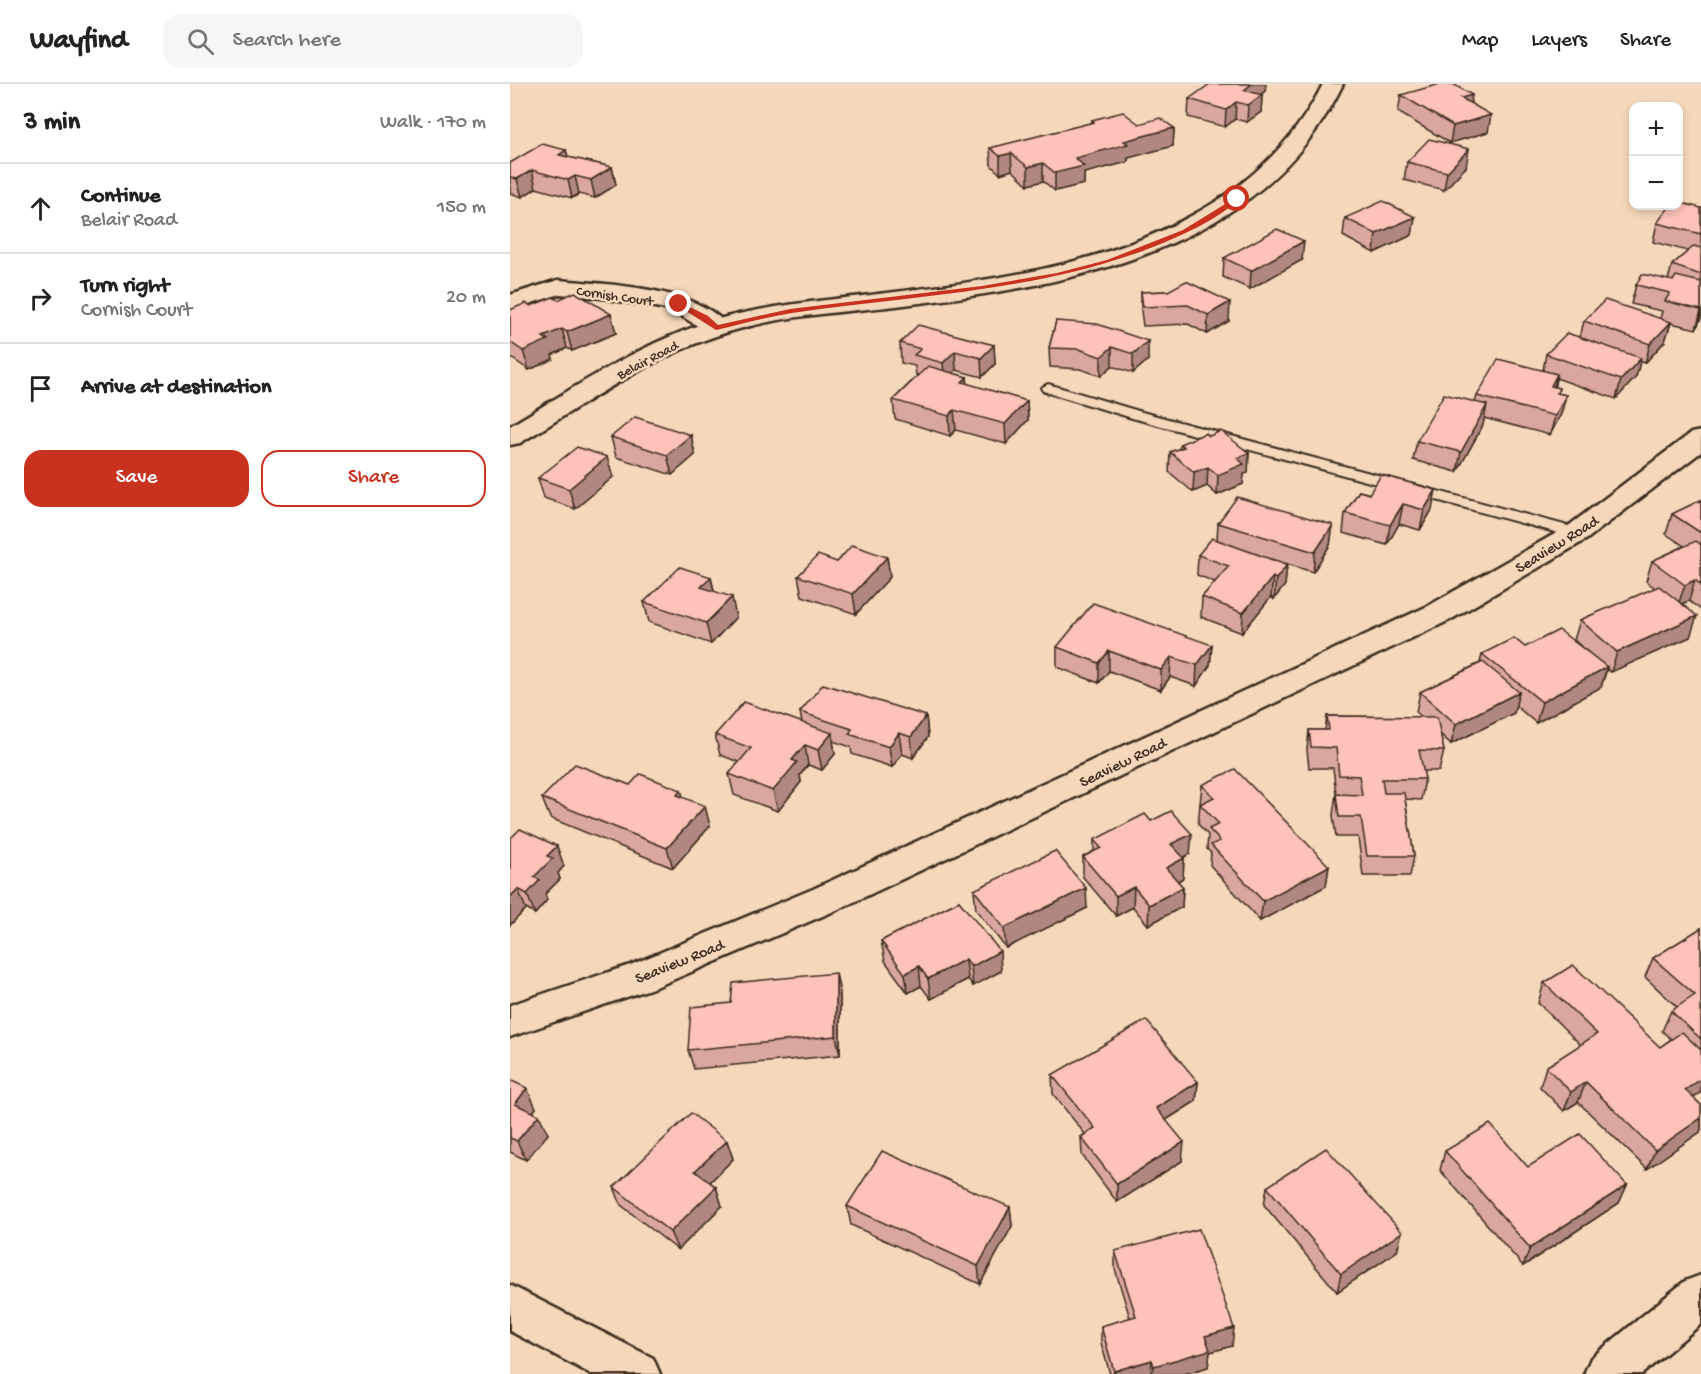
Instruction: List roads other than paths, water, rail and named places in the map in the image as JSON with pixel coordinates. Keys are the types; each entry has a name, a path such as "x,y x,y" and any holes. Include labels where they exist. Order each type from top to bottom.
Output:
{"street":[{"name":"Belair Road","path":"510,437 664,348 716,327 790,311 982,289 1057,275 1109,261 1186,231 1237,199 1270,174 1292,150 1333,84"},
{"name":"Cornish Court","path":"510,303 558,287 602,291 679,304 705,318 716,327"},
{"name":"Seaview Road","path":"510,1021 643,976 826,899 1439,613 1577,533 1701,440"},
{"path":"1607,1374 1701,1296"},
{"path":"510,1307 637,1374"}],"lane":[{"path":"1048,388 1137,415 1577,533"}]}
